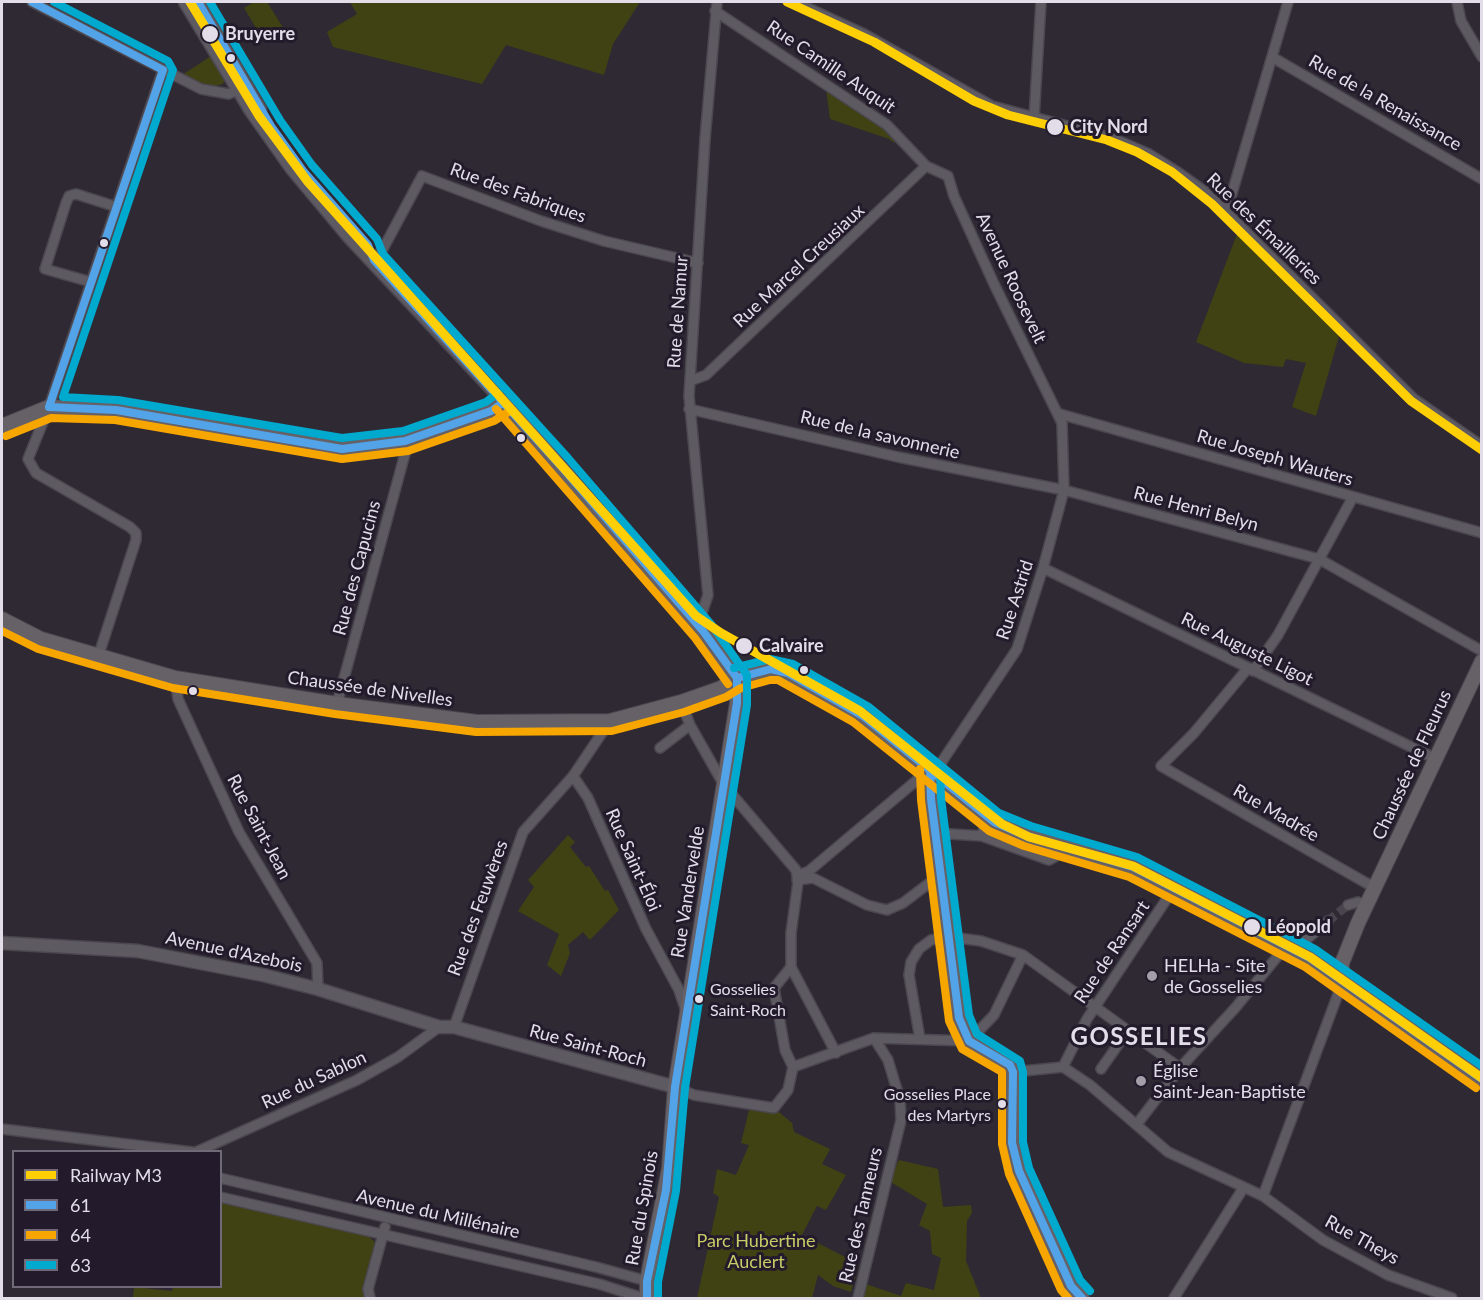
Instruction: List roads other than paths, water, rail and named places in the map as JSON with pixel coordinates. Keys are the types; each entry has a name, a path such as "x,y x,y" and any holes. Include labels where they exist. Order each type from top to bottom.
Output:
{"main road":[{"path":"2,426 49,407 116,410 342,449 405,441 491,411 504,402 682,606 738,678"},
{"name":"Chaussée de Nivelles","path":"2,619 41,639 175,678 337,704 477,722 610,721 681,702 721,688 738,678 776,669 853,709 930,769"},
{"name":"Chaussée de Fleurus","path":"1341,979 1341,963 1366,906 1482,661"},
{"name":"Rue Vandervelde","path":"675,1087 687,1012 685,990 724,786 737,703 738,678"},
{"path":"930,769 987,818 1014,832 1120,862 1290,948 1341,979 1367,1001 1482,1079"},
{"path":"930,769 941,887 950,937 955,1002 962,1029 969,1041 1010,1065 1013,1072 1012,1143 1015,1158 1071,1286 1082,1299"},
{"name":"Rue du Spinois","path":"645,1299 666,1190 675,1087"}],"street":[{"path":"32,2 163,70 214,93 229,94 243,87"},
{"path":"185,2 243,87 298,177 346,234 374,260 504,402"},
{"path":"198,2 243,87"},
{"name":"Rue des Émailleries","path":"795,2 873,38 984,102 1034,118 1096,133 1139,149 1192,182 1223,209 1414,399 1482,446"},
{"path":"1034,118 1041,2"},
{"path":"1223,209 1230,200 1288,2"},
{"path":"1457,2 1461,21 1482,57"},
{"name":"Rue Camille Auquit","path":"716,6 897,133 926,166"},
{"name":"Rue de Namur","path":"693,619 704,607 708,595 689,409 716,6"},
{"name":"Rue de la Renaissance","path":"1272,57 1482,179"},
{"path":"98,657 136,540 136,533 130,527 36,473 30,467 28,459 49,407 163,70"},
{"name":"Rue Marcel Creusiaux","path":"690,381 706,375 926,166"},
{"name":"Avenue Roosevelt","path":"926,166 948,176 954,196 994,284 1060,414"},
{"name":"Rue des Fabriques","path":"374,260 383,249 422,176 551,224 604,241 698,263"},
{"path":"91,282 45,269 66,203 69,196 76,194 117,207"},
{"name":"Rue de la savonnerie","path":"689,409 898,457 1064,490"},
{"name":"Rue Astrid","path":"811,874 930,769 939,766 1017,649 1043,568 1064,490 1060,414"},
{"name":"Rue Joseph Wauters","path":"1060,414 1482,533"},
{"name":"Rue des Capucins","path":"337,704 404,459 405,441"},
{"name":"Rue Henri Belyn","path":"1064,490 1319,559 1482,651"},
{"path":"1250,669 1278,635 1353,497"},
{"name":"Rue Auguste Ligot","path":"1043,568 1436,759"},
{"name":"Rue Madrée","path":"1250,669 1194,733 1161,765 1375,887"},
{"name":"Rue Saint-Jean","path":"175,678 178,699 239,832 317,963 318,989"},
{"path":"681,702 690,725 724,786 796,870 790,933 791,967 836,1053"},
{"name":"Rue des Feuwères","path":"454,1027 523,832 573,776 610,721"},
{"path":"660,748 690,725"},
{"name":"Rue Saint-Éloi","path":"573,776 588,798 646,929 685,990"},
{"path":"982,836 987,818"},
{"path":"935,833 982,836 1062,865"},
{"path":"1049,860 1056,856 1060,845"},
{"path":"797,878 811,874 879,910 887,910 903,903 928,884 941,887"},
{"name":"Rue de Ransart","path":"1063,1067 1096,1006 1174,888"},
{"path":"1348,905 1359,902 1366,906"},
{"path":"1137,1124 1180,1068 1290,948 1328,921"},
{"path":"920,1039 909,975 911,962 919,949 931,940 950,937 981,941 1023,955 1180,1068"},
{"name":"Avenue d'Azebois","path":"2,943 138,951 263,975 318,989 439,1027 454,1027"},
{"path":"791,967 774,988 785,1050 793,1067 874,1038 969,1041 994,1015 1023,955"},
{"path":"1263,1196 1338,994 1341,979"},
{"name":"Rue du Sablon","path":"199,1150 357,1080 398,1057 439,1027"},
{"name":"Rue Saint-Roch","path":"454,1027 675,1087 694,1095 774,1108 788,1090 793,1067"},
{"path":"1101,1069 1127,1032"},
{"name":"Rue des Tanneurs","path":"858,1299 901,1120 900,1100 888,1060 874,1038"},
{"path":"1013,1072 1063,1067"},
{"name":"Rue Theys","path":"1063,1067 1137,1124 1168,1152 1263,1196 1323,1240 1388,1275 1452,1299"},
{"path":"2,1129 177,1150"},
{"name":"Avenue du Millénaire","path":"222,1178 647,1281"},
{"path":"1174,1299 1244,1187"},
{"name":"Avenue du Millénaire","path":"222,1197 383,1232 562,1275 645,1299"},
{"path":"370,1299 368,1289 387,1219"},
{"path":"562,1275 565,1260"}],"tunnel":[{"path":"1328,921 1348,905"}],"rail line":[{"name":"M3","path":"190,2 259,116 308,182 696,616 721,633 860,711 1002,824 1029,837 1133,866 1310,957 1482,1078"},
{"name":"M3","path":"787,2 874,42 974,101 1008,115 1107,140 1137,152 1172,172 1212,204 1411,401 1482,450"}],"place":[{"name":"Bruyerre","path":"210,34"},
{"name":"City Nord","path":"1055,127"},
{"name":"Calvaire","path":"744,646"},
{"name":"Léopold","path":"1252,927"},
{"name":"HELHa - Site de Gosselies","path":"1152,976"},
{"name":"Gosselies Saint-Roch","path":"699,999"},
{"name":"Église Saint-Jean-Baptiste","path":"1141,1081"},
{"name":"Gosselies Place des Martyrs","path":"1002,1104"}],"district":[{"name":"GOSSELIES","path":"1139,1037"}],"park label":[{"name":"Parc Hubertine Auclert","path":"756,1251"}]}
